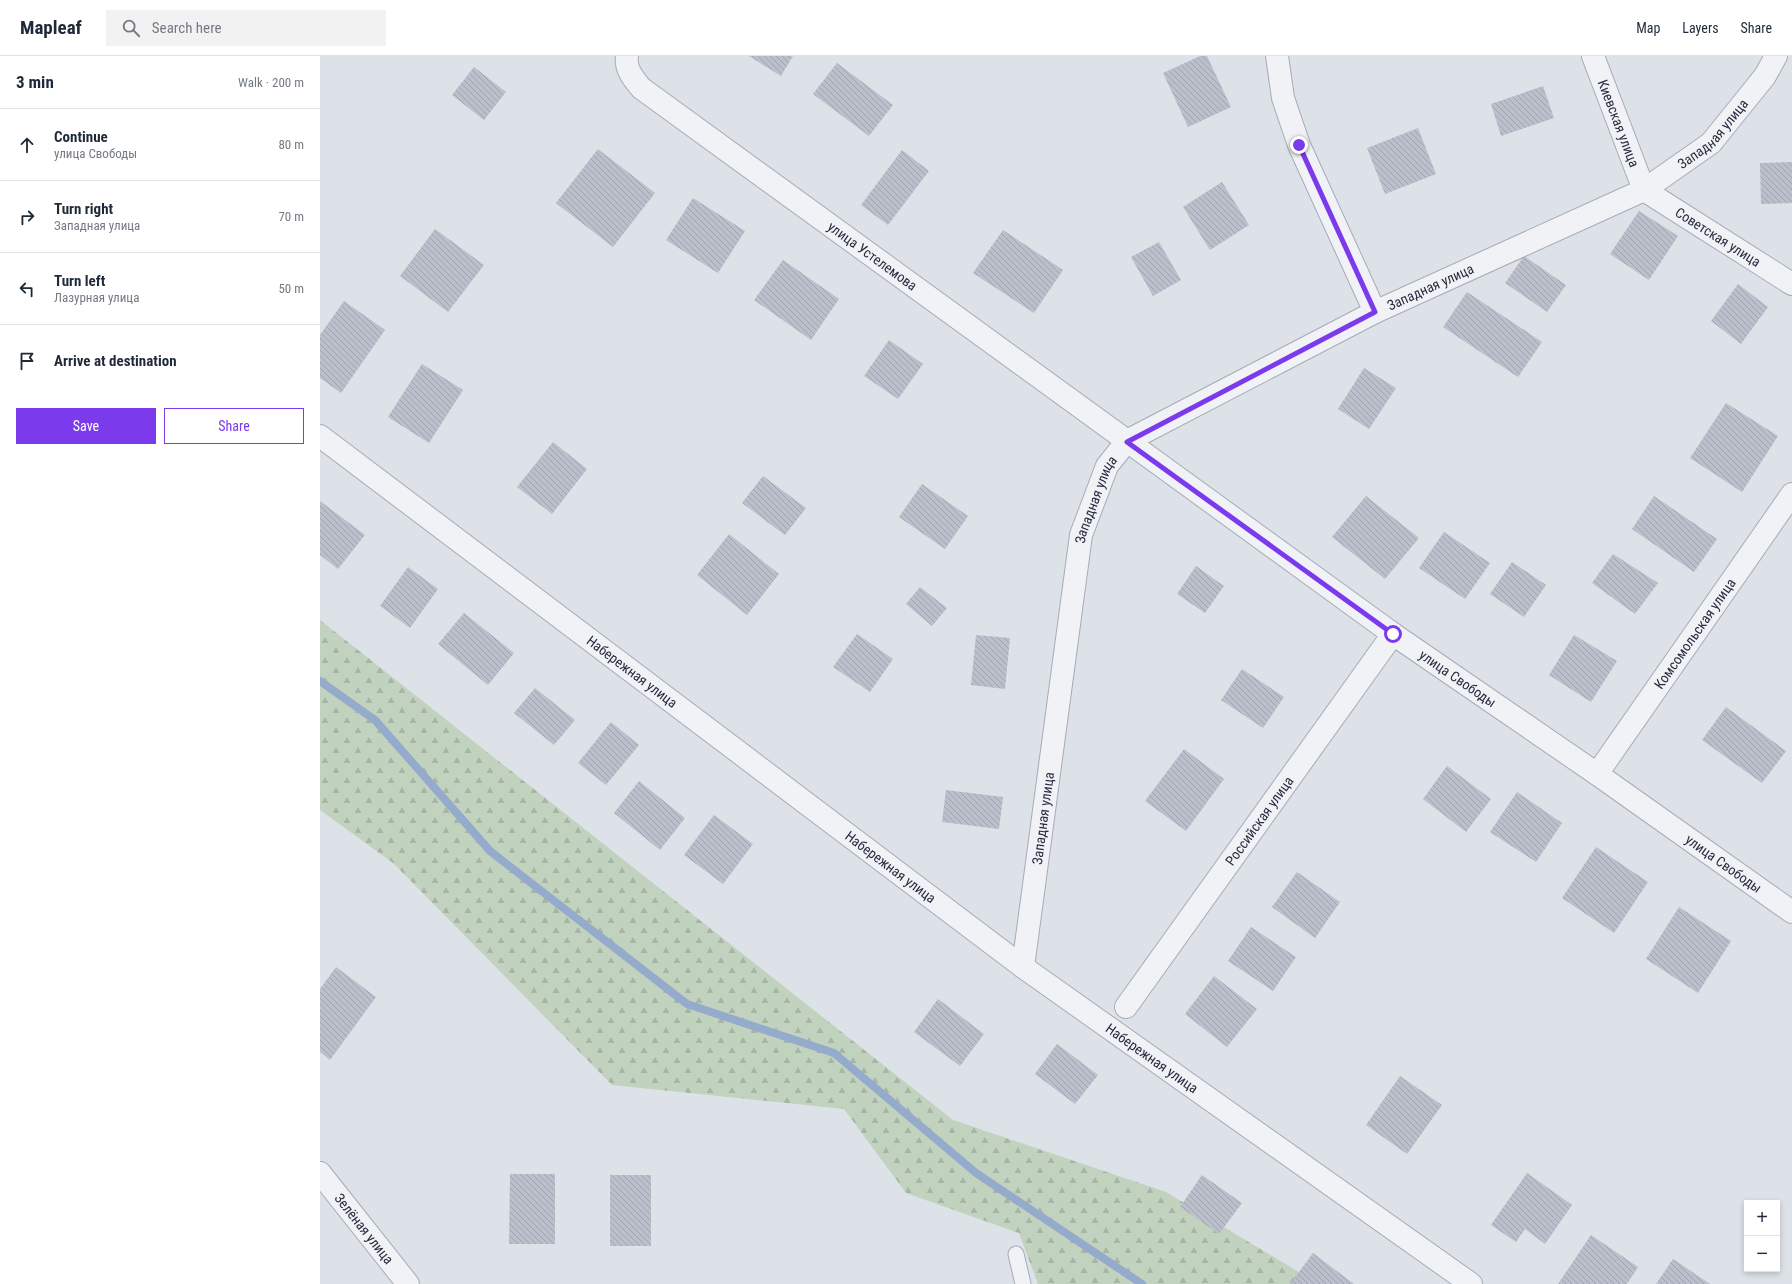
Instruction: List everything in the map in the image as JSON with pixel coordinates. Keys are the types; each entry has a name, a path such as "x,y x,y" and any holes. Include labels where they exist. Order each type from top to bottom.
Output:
{"street":[{"path":"1277,56 1283,98 1299,145 1375,312"},
{"name":"Киевская улица","path":"1593,56 1644,190"},
{"name":"Западная улица","path":"1023,967 1081,535 1107,466 1127,442 1375,312 1644,190 1710,143 1764,76 1776,56"},
{"name":"улица Устелемова","path":"626,59 630,75 641,88 1127,442"},
{"name":"Советская улица","path":"1644,190 1792,284"},
{"name":"Набережная улица","path":"320,436 1023,967 1471,1284"},
{"name":"улица Свободы","path":"1127,442 1393,634 1597,774 1792,912"},
{"name":"Комсомольская улица","path":"1597,774 1792,494"},
{"name":"Российская улица","path":"1126,1008 1393,634"},
{"name":"Зелёная улица","path":"320,1173 408,1284"}],"lane":[{"path":"1016,1254 1023,1284"}],"green space":[{"path":"320,620 953,1120 1166,1192 1312,1280 1314,1284 1038,1284 1019,1233 906,1193 844,1109 612,1085 393,863 320,810"}],"building":[{"path":"749,56 793,56 781,76"},
{"path":"1200,56 1207,56 1231,107 1188,127 1163,73"},
{"path":"837,63 893,105 869,136 813,94"},
{"path":"474,67 506,92 484,120 452,95"},
{"path":"1543,86 1554,118 1501,136 1491,104"},
{"path":"1418,128 1436,174 1385,194 1367,148"},
{"path":"598,149 655,193 613,247 556,203"},
{"path":"902,150 929,171 888,225 861,205"},
{"path":"1792,162 1792,203 1761,204 1760,163"},
{"path":"1222,182 1249,225 1210,250 1183,207"},
{"path":"693,198 745,231 718,273 666,240"},
{"path":"1639,211 1678,236 1649,280 1610,254"},
{"path":"435,229 484,265 448,312 400,276"},
{"path":"1003,230 1063,270 1034,313 973,273"},
{"path":"1159,242 1181,280 1153,296 1131,257"},
{"path":"1524,256 1566,285 1547,312 1505,283"},
{"path":"783,260 839,299 811,340 754,300"},
{"path":"1738,284 1768,307 1741,344 1711,321"},
{"path":"1467,292 1542,342 1518,377 1443,327"},
{"path":"344,301 385,330 341,393 320,378 320,335"},
{"path":"889,340 923,364 898,399 864,376"},
{"path":"422,364 463,390 429,443 388,417"},
{"path":"1364,368 1396,388 1369,429 1338,409"},
{"path":"1726,403 1778,436 1742,492 1690,458"},
{"path":"553,442 587,469 552,514 517,487"},
{"path":"763,476 806,508 785,535 742,503"},
{"path":"922,484 968,516 945,549 899,517"},
{"path":"1366,496 1419,538 1385,579 1332,537"},
{"path":"1654,496 1717,539 1694,572 1632,529"},
{"path":"320,501 365,535 338,569 320,555"},
{"path":"1444,532 1490,563 1465,599 1419,568"},
{"path":"729,534 779,574 747,615 697,575"},
{"path":"1613,554 1658,583 1635,614 1592,583"},
{"path":"1512,562 1546,585 1524,617 1490,594"},
{"path":"1196,566 1224,586 1205,613 1177,594"},
{"path":"408,567 438,589 410,628 380,606"},
{"path":"920,587 947,608 932,626 906,604"},
{"path":"464,613 514,653 488,685 438,644"},
{"path":"857,634 893,659 870,692 833,667"},
{"path":"976,635 1010,638 1005,689 971,685"},
{"path":"1574,635 1617,661 1591,702 1549,675"},
{"path":"1242,669 1284,697 1263,728 1221,700"},
{"path":"535,688 575,720 554,745 514,713"},
{"path":"1726,707 1786,751 1762,783 1702,740"},
{"path":"611,722 639,745 606,785 578,763"},
{"path":"1184,749 1224,779 1186,831 1145,801"},
{"path":"1447,766 1491,799 1466,832 1423,799"},
{"path":"639,781 685,818 660,850 614,813"},
{"path":"946,790 1003,797 999,829 942,822"},
{"path":"1517,792 1562,823 1536,862 1490,832"},
{"path":"714,815 753,844 723,884 684,855"},
{"path":"1596,847 1648,882 1614,933 1562,898"},
{"path":"1297,872 1340,902 1315,938 1272,907"},
{"path":"1679,907 1731,941 1698,993 1646,959"},
{"path":"1251,927 1296,957 1273,991 1228,961"},
{"path":"336,967 376,997 330,1060 320,1052 320,989"},
{"path":"1214,976 1257,1009 1227,1047 1185,1014"},
{"path":"938,999 984,1034 960,1066 914,1032"},
{"path":"1057,1044 1098,1075 1075,1104 1035,1074"},
{"path":"1400,1076 1442,1105 1407,1154 1366,1125"},
{"path":"1527,1173 1572,1205 1545,1244 1525,1229 1516,1242 1491,1225"},
{"path":"510,1174 555,1174 555,1244 509,1244"},
{"path":"610,1175 651,1175 651,1246 610,1246"},
{"path":"1202,1175 1242,1203 1219,1234 1180,1207"},
{"path":"1591,1235 1638,1267 1627,1284 1558,1284"},
{"path":"1313,1253 1354,1284 1290,1284"},
{"path":"1673,1259 1710,1284 1656,1284"}],"waterway":[{"path":"320,681 375,720 490,851 687,1004 834,1053 976,1173 1142,1284"}],"route":[{"path":"1299,145 1375,312 1127,442 1393,634"}]}
